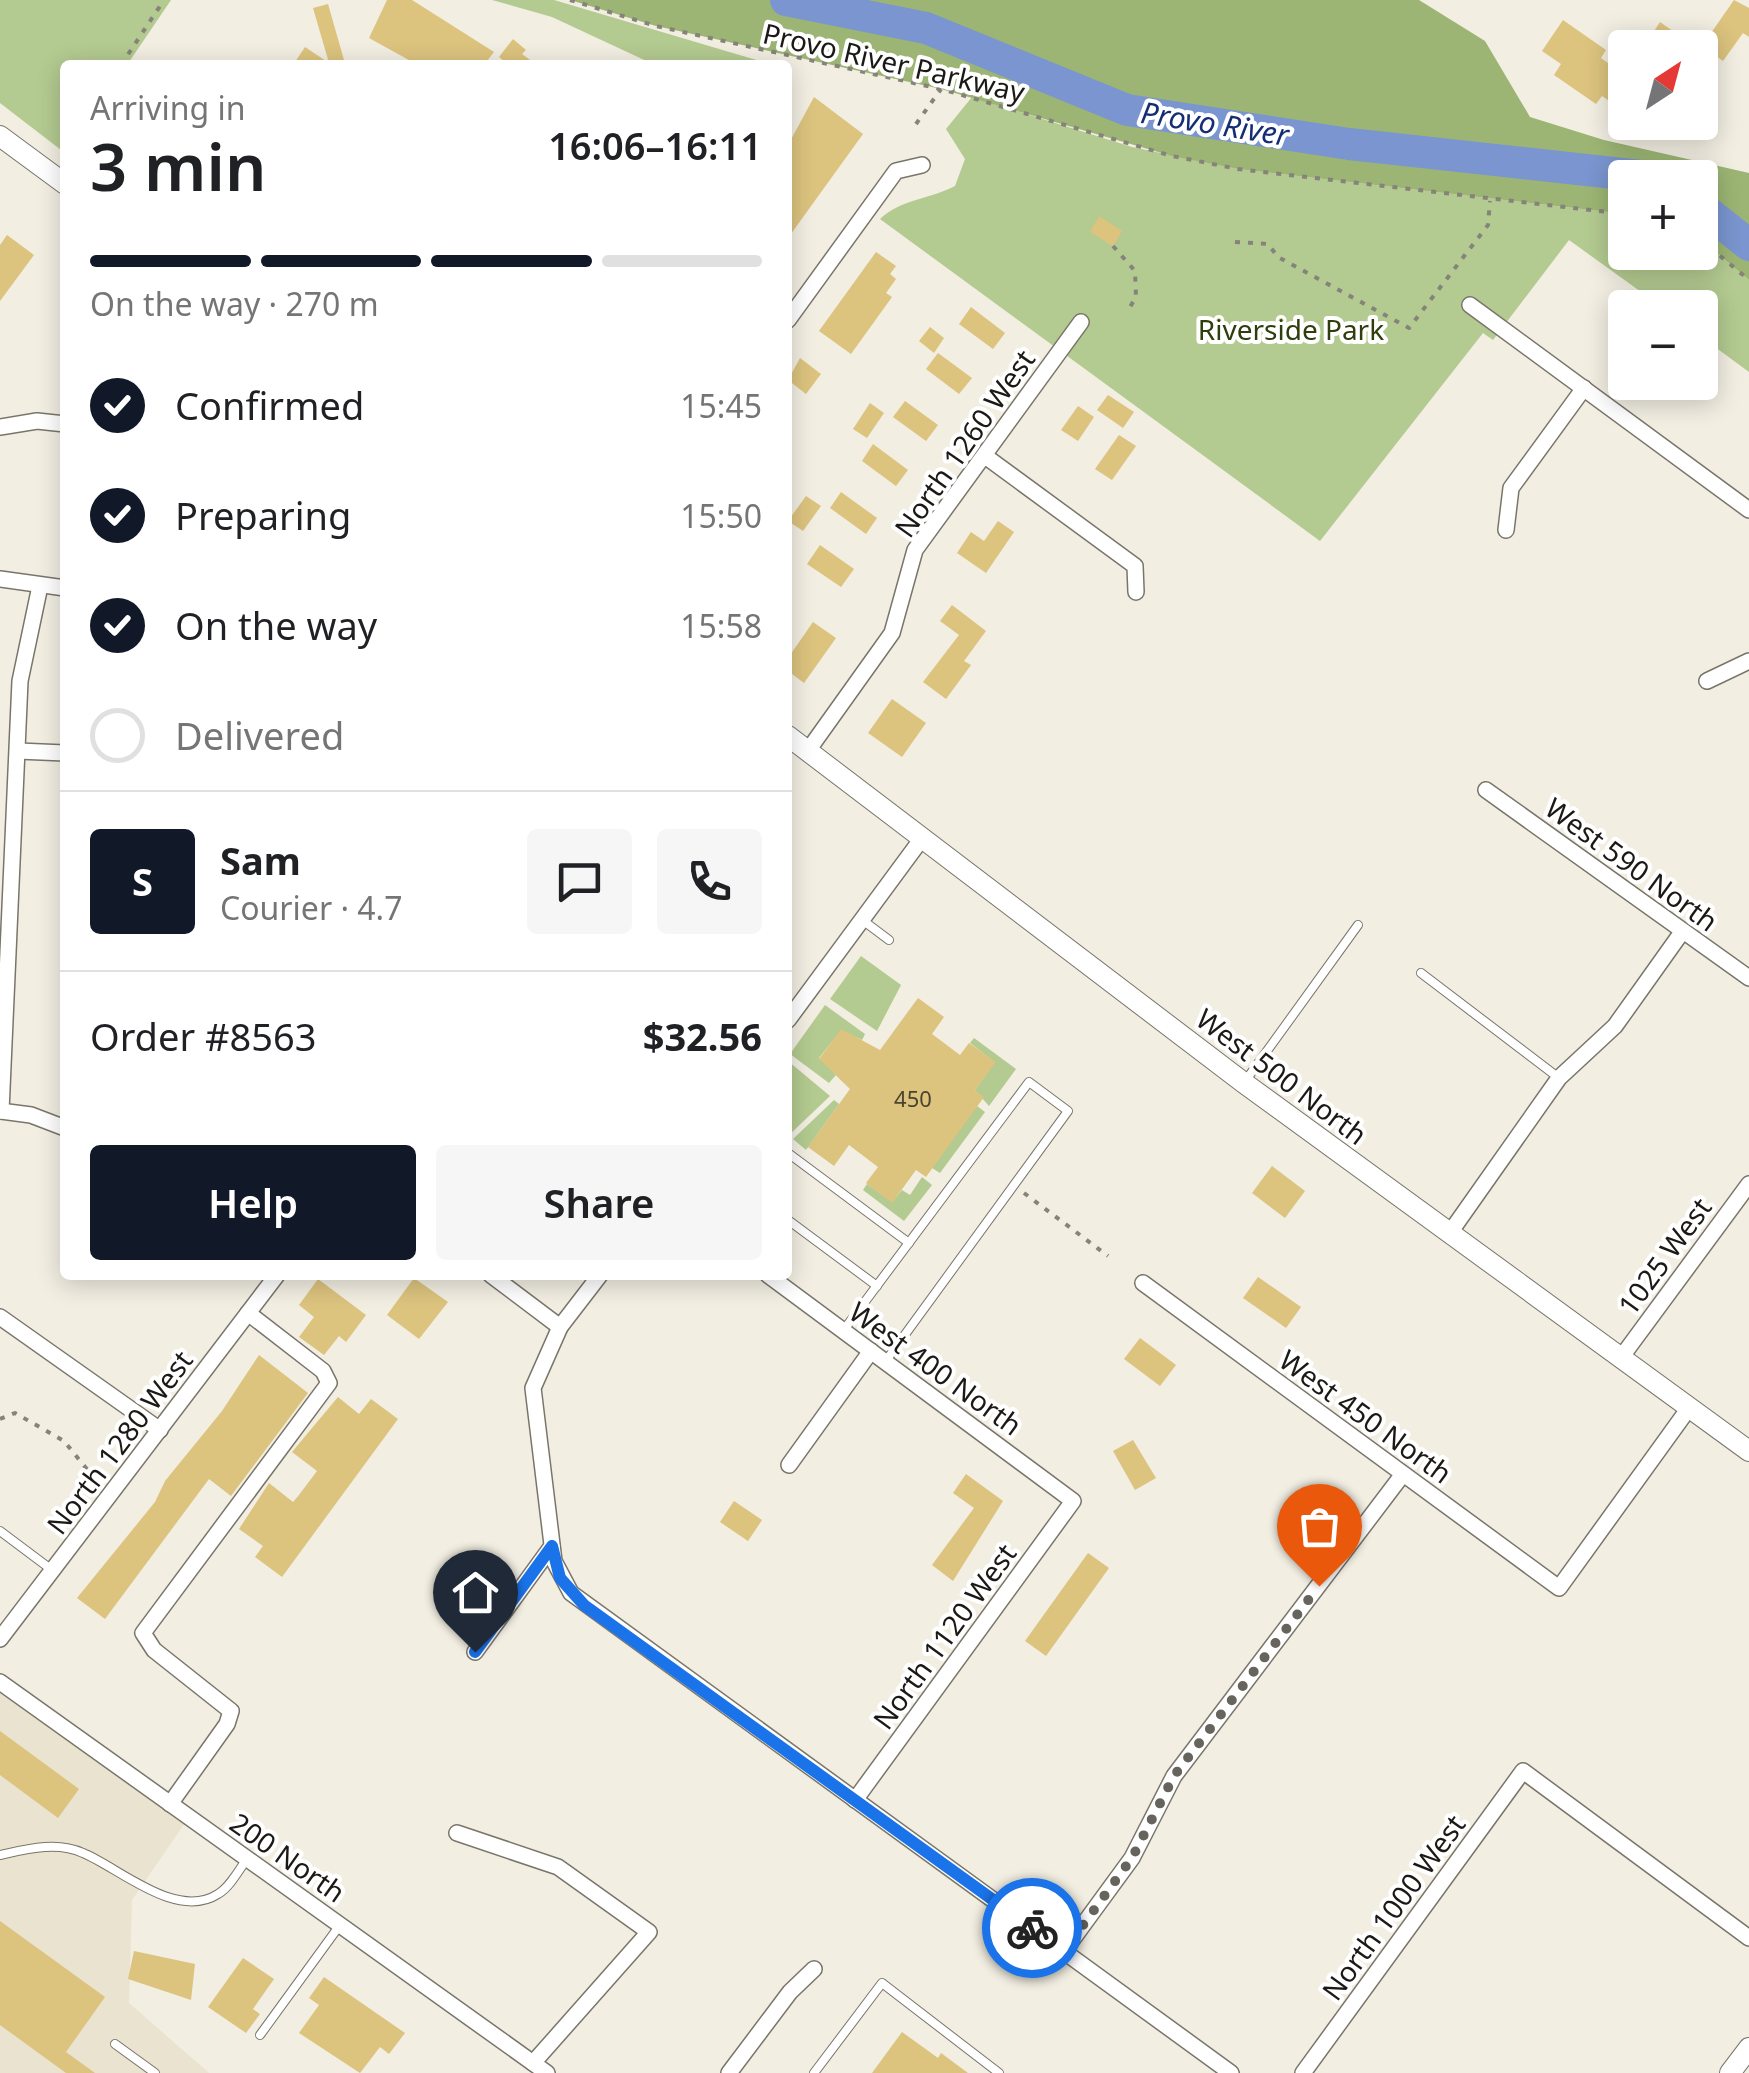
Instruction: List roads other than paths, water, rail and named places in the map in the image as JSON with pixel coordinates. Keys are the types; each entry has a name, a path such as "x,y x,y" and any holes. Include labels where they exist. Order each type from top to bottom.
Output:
{"street":[{"path":"0,136 60,180"},
{"path":"792,314 896,171 922,165"},
{"path":"1470,305 1749,510"},
{"name":"North 1260 West","path":"808,752 892,633 916,550 1081,322"},
{"path":"1506,530 1512,488 1584,388"},
{"path":"0,427 60,424"},
{"path":"985,456 1135,566 1136,592"},
{"path":"0,580 60,588"},
{"path":"40,586 25,644 0,1111 60,1127"},
{"path":"1707,681 1749,661"},
{"name":"West 500 North","path":"792,739 1244,1083 1749,1451"},
{"path":"18,751 60,752"},
{"name":"West 590 North","path":"1486,790 1749,978"},
{"path":"792,1015 923,836"},
{"path":"1449,1234 1559,1078 1614,1026 1682,932"},
{"name":"1025 West","path":"1620,1358 1749,1184"},
{"name":"North 1280 West","path":"0,1639 273,1280"},
{"path":"497,1280 560,1327"},
{"path":"596,1280 560,1327 533,1388 552,1546 560,1578 584,1605 1231,2073"},
{"name":"West 400 North","path":"775,1280 1074,1501"},
{"name":"West 450 North","path":"1143,1283 1560,1588 1689,1408"},
{"path":"170,1804 227,1724 231,1711 154,1650 143,1633 328,1383 323,1371 248,1314"},
{"path":"0,1318 160,1430"},
{"path":"789,1465 871,1351"},
{"path":"1064,1951 1132,1858 1174,1776 1403,1474"},
{"name":"North 1120 West","path":"855,1800 1074,1501"},
{"path":"475,1652 552,1546"},
{"name":"200 North","path":"0,1682 547,2073"},
{"name":"North 1000 West","path":"1303,2073 1523,1771 1749,1938"},
{"path":"457,1833 558,1867 649,1932 533,2063"},
{"path":"730,2073 790,1992 814,1969"},
{"path":"1730,2073 1749,2048"}],"lane":[{"path":"862,919 890,940"},
{"path":"1244,1083 1358,925"},
{"path":"1420,972 1559,1078"},
{"path":"843,1331 1029,1082 1068,1111 885,1362"},
{"path":"792,1156 909,1243"},
{"path":"792,1223 877,1286"},
{"path":"0,1531 52,1570"},
{"path":"0,1855 42,1846 82,1852 148,1892 208,1899 222,1892 247,1859"},
{"path":"260,2034 340,1925"},
{"path":"814,2073 882,1982 999,2073"},
{"path":"115,2044 155,2073"}],"waterway":[{"name":"Provo River","path":"786,0 926,28 1127,110 1349,144 1608,172"},
{"name":"Provo River","path":"1718,220 1749,245"}],"park label":[{"name":"Riverside Park","path":"1291,329"}]}
